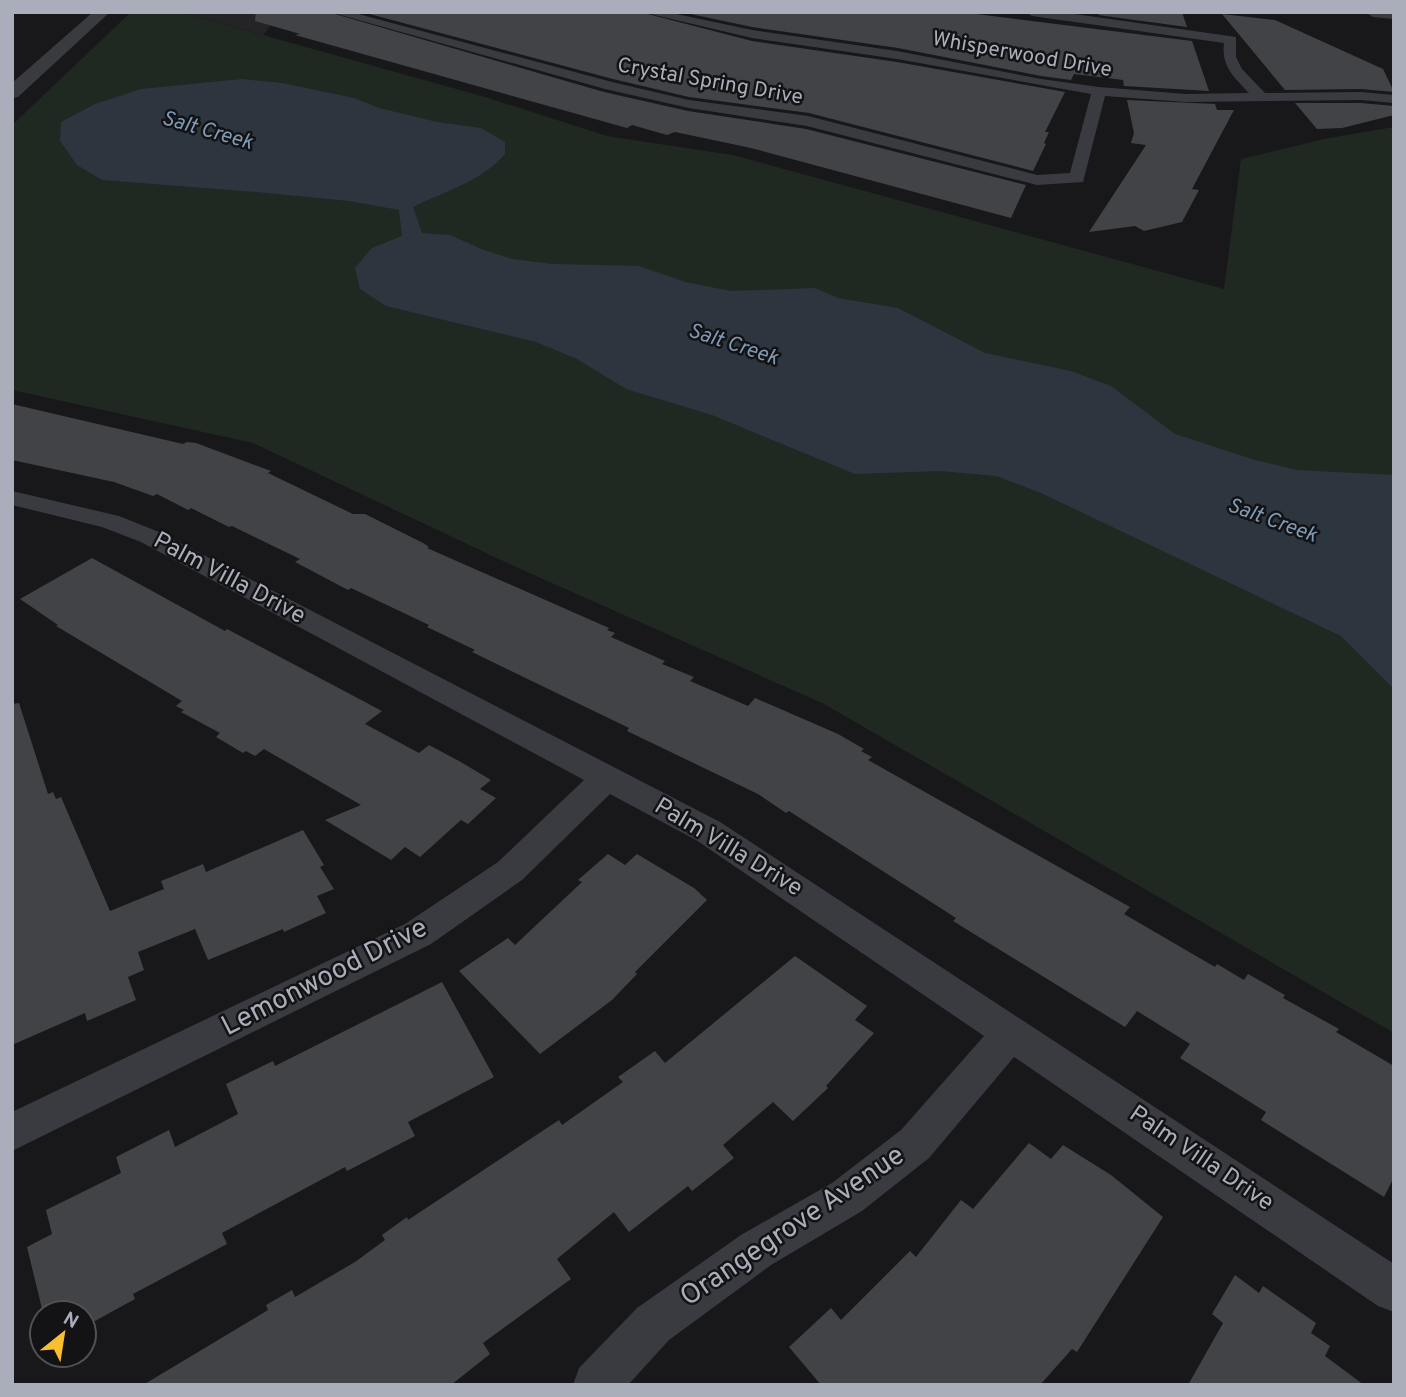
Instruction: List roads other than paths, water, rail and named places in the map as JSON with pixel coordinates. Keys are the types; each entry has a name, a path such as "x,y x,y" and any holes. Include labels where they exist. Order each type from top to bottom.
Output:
{"street":[{"path":"12,93 102,12"},
{"name":"Crystal Spring Drive","path":"336,12 610,86 689,104 808,121 1037,180 1077,178 1099,91"},
{"name":"Whisperwood Drive","path":"648,12 752,34 897,55 1041,83 1099,91 1186,98 1361,96 1394,99"},
{"path":"1032,12 1231,40 1229,57 1236,71 1262,98"},
{"path":"1373,12 1394,14"},
{"name":"Palm Villa Drive","path":"12,498 110,521 150,537 708,831 1394,1290"},
{"name":"Lemonwood Drive","path":"12,1132 418,934 510,871 606,778"},
{"name":"Orangegrove Avenue","path":"596,1385 653,1324 756,1250 847,1197 915,1144 1011,1032"}],"water":[{"name":"Salt Creek","path":"242,79 282,83 354,98 379,108 437,122 481,128 505,142 505,154 485,172 413,207 422,233 450,235 512,259 552,264 639,266 685,282 731,291 815,288 838,298 898,308 985,353 1071,371 1111,386 1175,434 1255,460 1297,470 1394,475 1394,689 1341,636 1041,493 996,476 940,471 855,474 712,415 626,389 577,359 536,342 386,306 360,289 355,268 372,248 402,236 399,210 349,201 102,180 77,165 60,141 61,122 95,104 141,89"}]}
